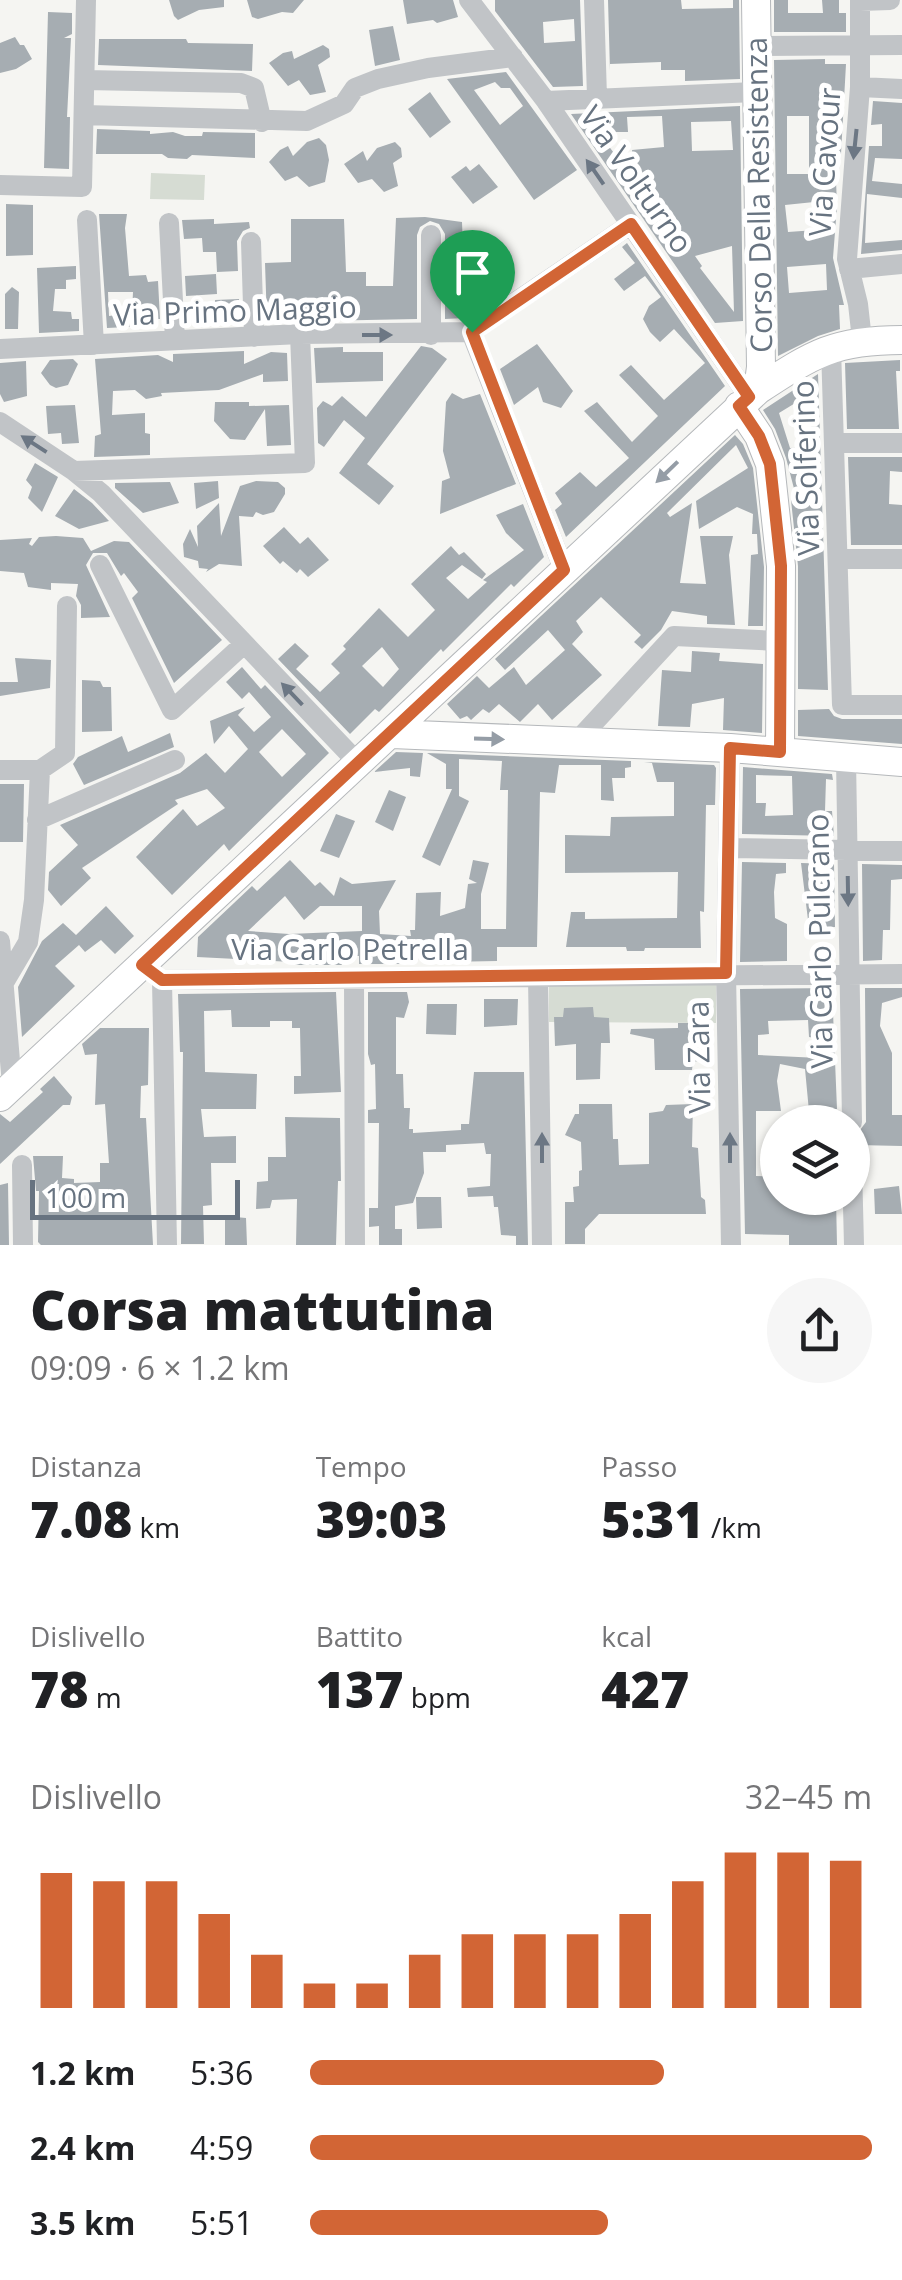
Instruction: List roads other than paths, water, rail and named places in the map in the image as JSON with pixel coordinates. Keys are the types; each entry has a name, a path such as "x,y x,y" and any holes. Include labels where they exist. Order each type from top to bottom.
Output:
{"main road":[{"name":"Corso Della Resistenza","path":"749,398 761,367 756,0"},
{"path":"6,1091 152,973 360,764 749,398 807,358 830,348 862,340 902,340"},
{"path":"749,398 770,464 781,566 780,752"},
{"path":"392,734 730,748 902,762"}],"street":[{"path":"0,185 82,187 86,0"},
{"name":"Via Volturno","path":"469,0 546,101 749,398"},
{"path":"594,0 598,97"},
{"path":"860,1 890,0"},
{"name":"Via Cavour","path":"860,1 860,87 847,259 862,340"},
{"path":"755,46 902,45"},
{"path":"84,115 307,121 344,104 355,88 378,78 513,58"},
{"path":"84,80 241,83 254,88 262,122"},
{"path":"860,87 902,89"},
{"path":"546,101 755,92"},
{"path":"87,220 94,345"},
{"path":"169,223 175,340"},
{"path":"564,570 472,332 631,224"},
{"path":"431,235 431,335"},
{"path":"250,242 254,338"},
{"path":"849,269 902,264"},
{"name":"Via Primo Maggio","path":"0,350 300,334 472,332"},
{"path":"74,470 305,463 300,334"},
{"name":"Via Solferino","path":"830,348 842,705 902,705"},
{"path":"0,422 101,492 360,764"},
{"path":"834,442 902,443"},
{"path":"840,559 902,560"},
{"path":"100,565 172,710 244,644"},
{"path":"0,770 40,770 65,753 67,606"},
{"path":"576,742 674,636 780,642"},
{"name":"Via Zara","path":"730,748 726,973 730,1245"},
{"name":"Via Carlo Pulcrano","path":"846,759 852,1105"},
{"path":"38,820 174,760"},
{"path":"6,980 28,942 34,900 40,770"},
{"path":"729,848 902,851"},
{"path":"0,941 6,980 6,1091"},
{"path":"152,973 167,1245"},
{"name":"Via Carlo Petrella","path":"152,973 354,978 726,973"},
{"path":"726,973 902,974"},
{"path":"538,977 542,1245"},
{"path":"354,978 355,1245"},
{"path":"22,1165 24,1245"},
{"path":"853,1215 854,1245"}]}
